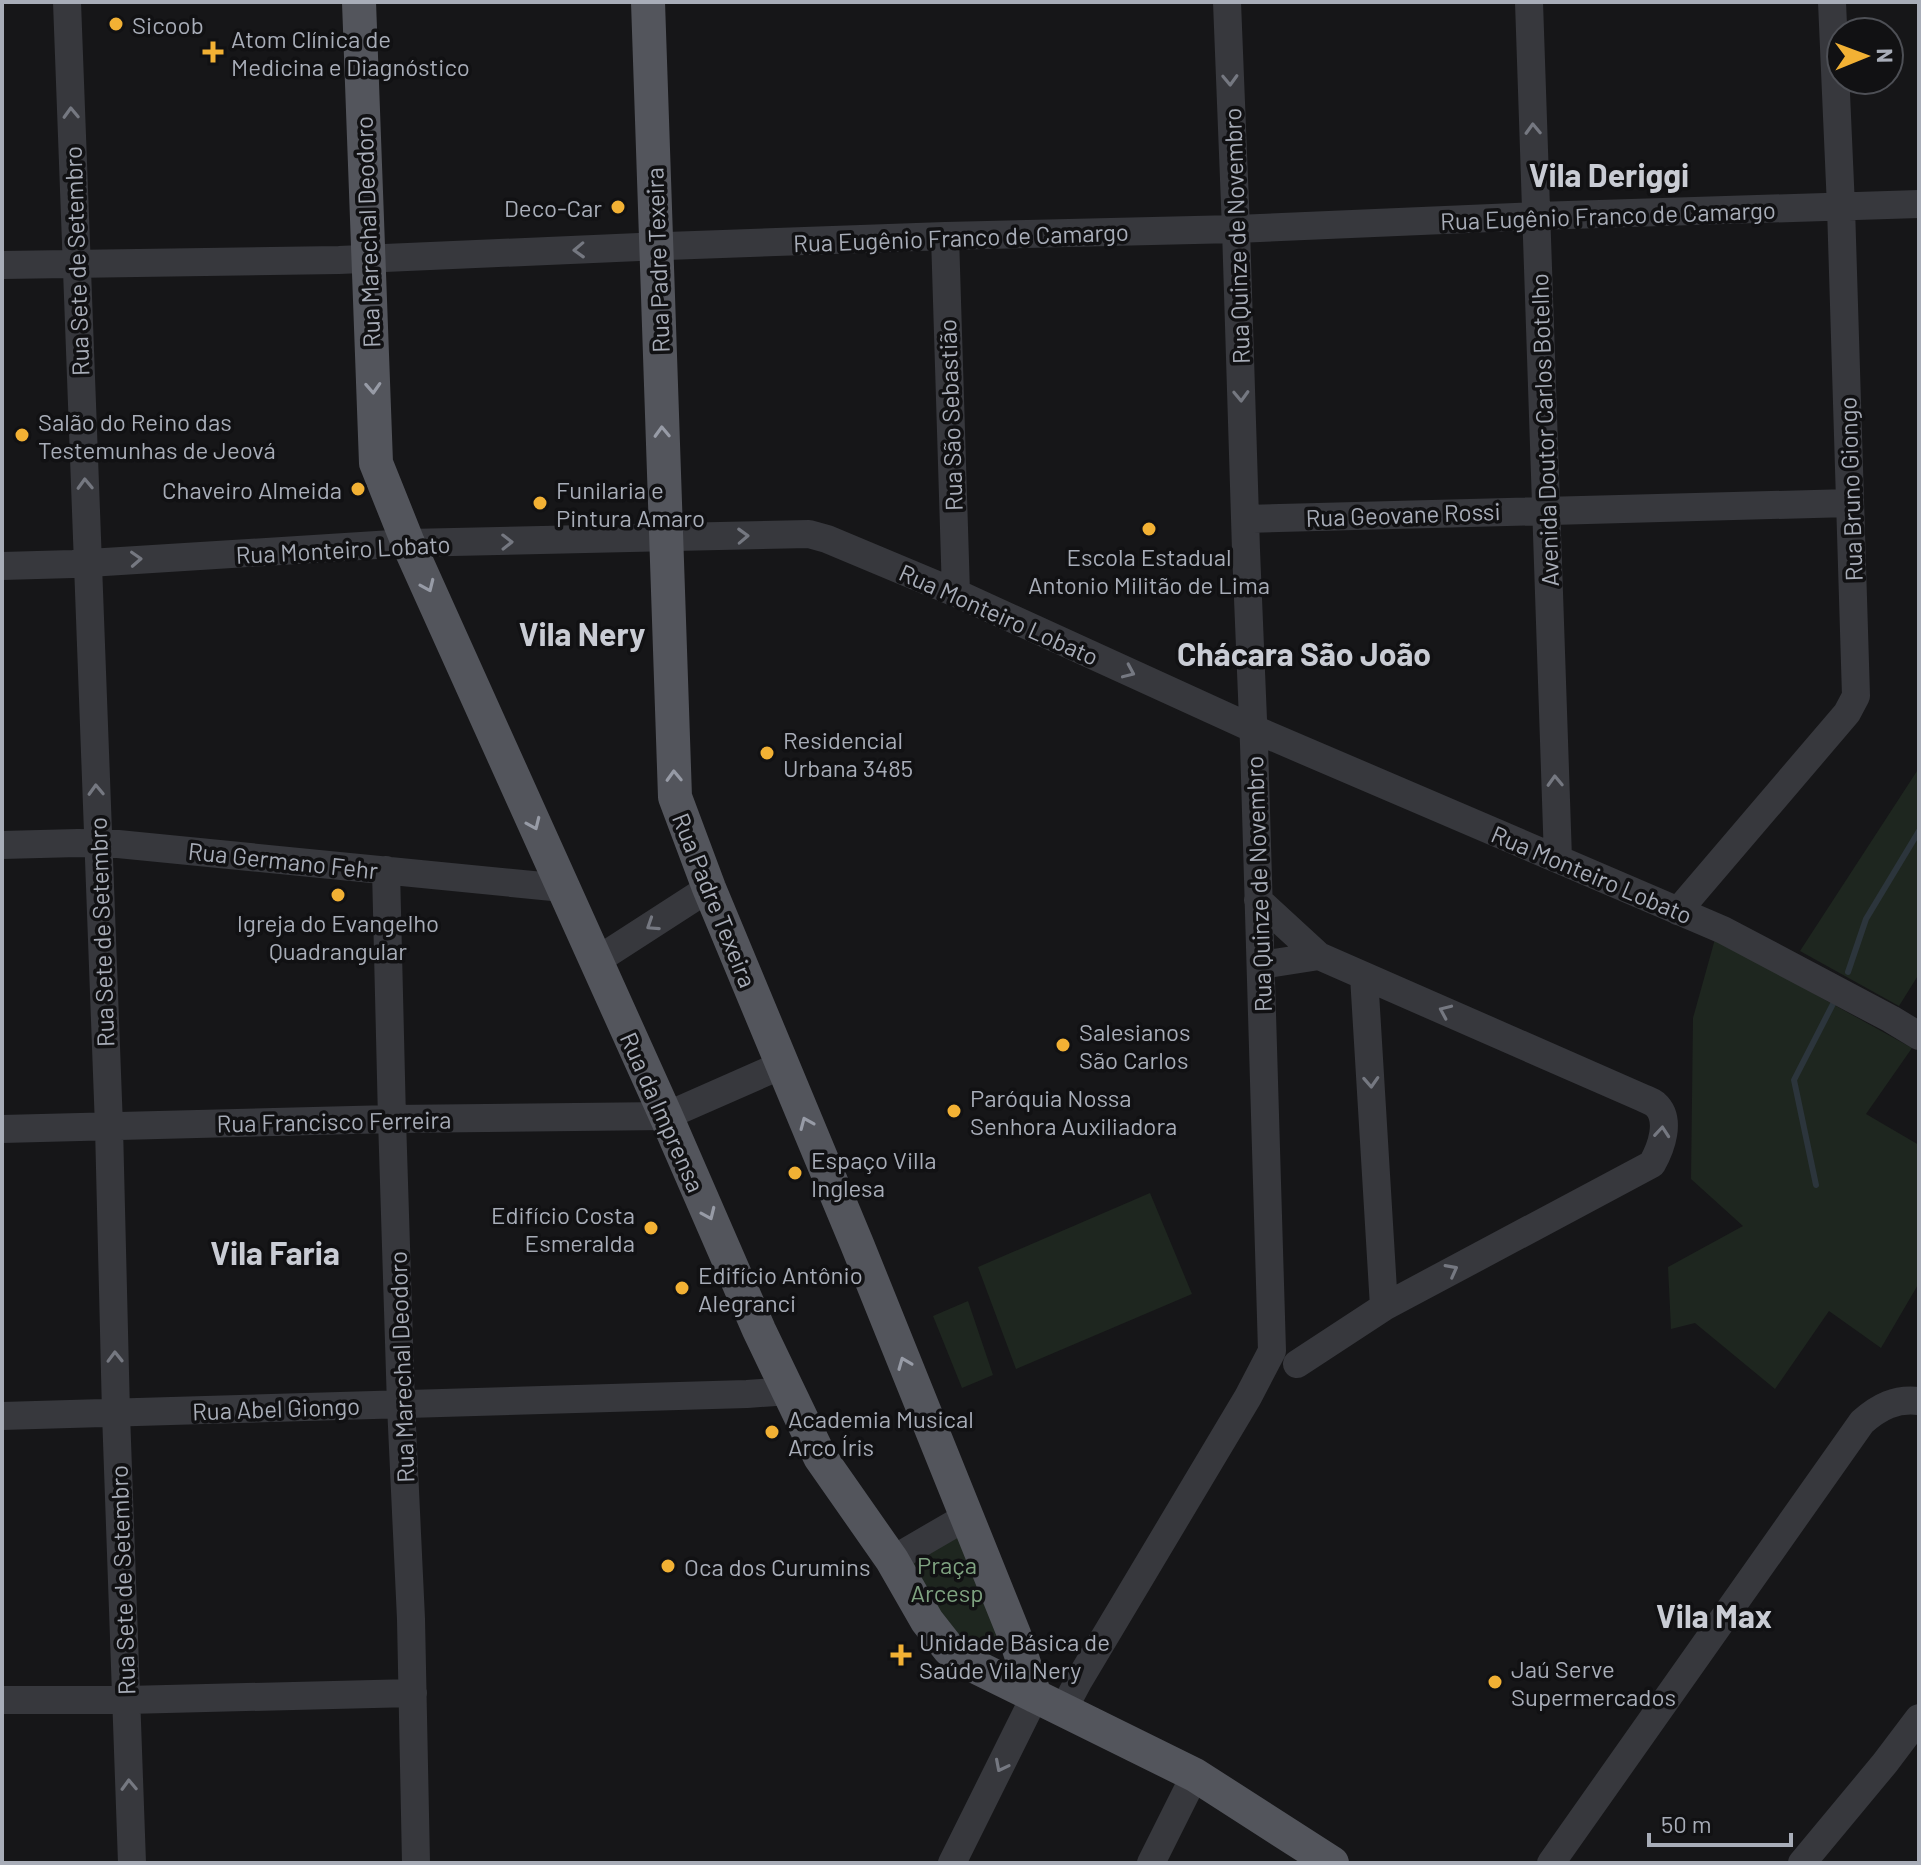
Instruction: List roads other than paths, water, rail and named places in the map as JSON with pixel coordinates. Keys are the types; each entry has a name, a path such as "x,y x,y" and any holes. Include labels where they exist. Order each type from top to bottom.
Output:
{"main road":[{"name":"Rua Marechal Deodoro","path":"359,2 376,463"},
{"name":"Rua Padre Texeira","path":"648,2 675,797 709,888 1014,1634 1049,1703"},
{"name":"Rua da Imprensa","path":"376,463 408,543 759,1330 820,1457 892,1560 927,1621 962,1660 1195,1775 1332,1863"},
{"path":"971,1664 990,1660 1001,1653 1010,1645 1014,1634"}],"street":[{"name":"Rua Sete de Setembro","path":"67,2 109,1127 132,1863"},
{"name":"Rua Quinze de Novembro","path":"952,1863 1049,1703 1079,1680 1248,1397 1272,1351 1254,729 1227,2"},
{"name":"Avenida Doutor Carlos Botelho","path":"1529,2 1558,859"},
{"name":"Rua Bruno Giongo","path":"1678,911 1847,713 1856,696 1832,2"},
{"name":"Rua Eugênio Franco de Camargo","path":"2,265 367,259 945,236 1236,229 1919,204"},
{"name":"Rua São Sebastião","path":"945,236 956,593"},
{"name":"Rua Geovane Rossi","path":"1245,519 1850,503"},
{"name":"Rua Monteiro Lobato","path":"2,566 408,543 809,534 956,593 1254,729 1723,930 1919,1036"},
{"name":"Rua Germano Fehr","path":"2,845 97,843 563,888"},
{"name":"Rua Marechal Deodoro","path":"386,870 416,1863"},
{"path":"596,961 709,888"},
{"path":"1258,900 1319,956 1643,1098 1655,1104 1663,1116 1660,1150 1652,1164 1384,1307 1297,1364"},
{"path":"1261,965 1319,956"},
{"path":"1364,976 1384,1307"},
{"path":"666,1116 782,1065"},
{"name":"Rua Francisco Ferreira","path":"2,1129 666,1116"},
{"name":"Rua Abel Giongo","path":"2,1416 790,1391"},
{"path":"1551,1863 1862,1422 1877,1409 1895,1402 1919,1401"},
{"path":"892,1560 966,1517"},
{"path":"2,1700 413,1693"},
{"path":"1802,1863 1919,1718"},
{"path":"1151,1863 1195,1775"}],"waterway":[{"path":"1848,972 1866,919 1919,831"},
{"path":"1816,1185 1794,1080 1835,1000"}],"place":[{"name":"Sicoob","path":"116,24"},
{"name":"Atom Clínica de Medicina e Diagnóstico","path":"213,52"},
{"name":"Deco-Car","path":"618,207"},
{"name":"Salão do Reino das Testemunhas de Jeová","path":"22,435"},
{"name":"Chaveiro Almeida","path":"358,489"},
{"name":"Funilaria e Pintura Amaro","path":"540,503"},
{"name":"Escola Estadual Antonio Militão de Lima","path":"1149,529"},
{"name":"Residencial Urbana 3485","path":"767,753"},
{"name":"Igreja do Evangelho Quadrangular","path":"338,895"},
{"name":"Salesianos São Carlos","path":"1063,1045"},
{"name":"Paróquia Nossa Senhora Auxiliadora","path":"954,1111"},
{"name":"Espaço Villa Inglesa","path":"795,1173"},
{"name":"Edifício Costa Esmeralda","path":"651,1228"},
{"name":"Edifício Antônio Alegranci","path":"682,1288"},
{"name":"Academia Musical Arco Íris","path":"772,1432"},
{"name":"Oca dos Curumins","path":"668,1566"},
{"name":"Unidade Básica de Saúde Vila Nery","path":"901,1655"},
{"name":"Jaú Serve Supermercados","path":"1495,1682"}],"district":[{"name":"Vila Deriggi","path":"1609,174"},
{"name":"Vila Nery","path":"582,633"},
{"name":"Chácara São João","path":"1304,653"},
{"name":"Vila Faria","path":"275,1252"},
{"name":"Vila Max","path":"1714,1615"}],"park label":[{"name":"Praça Arcesp","path":"947,1578"}]}
